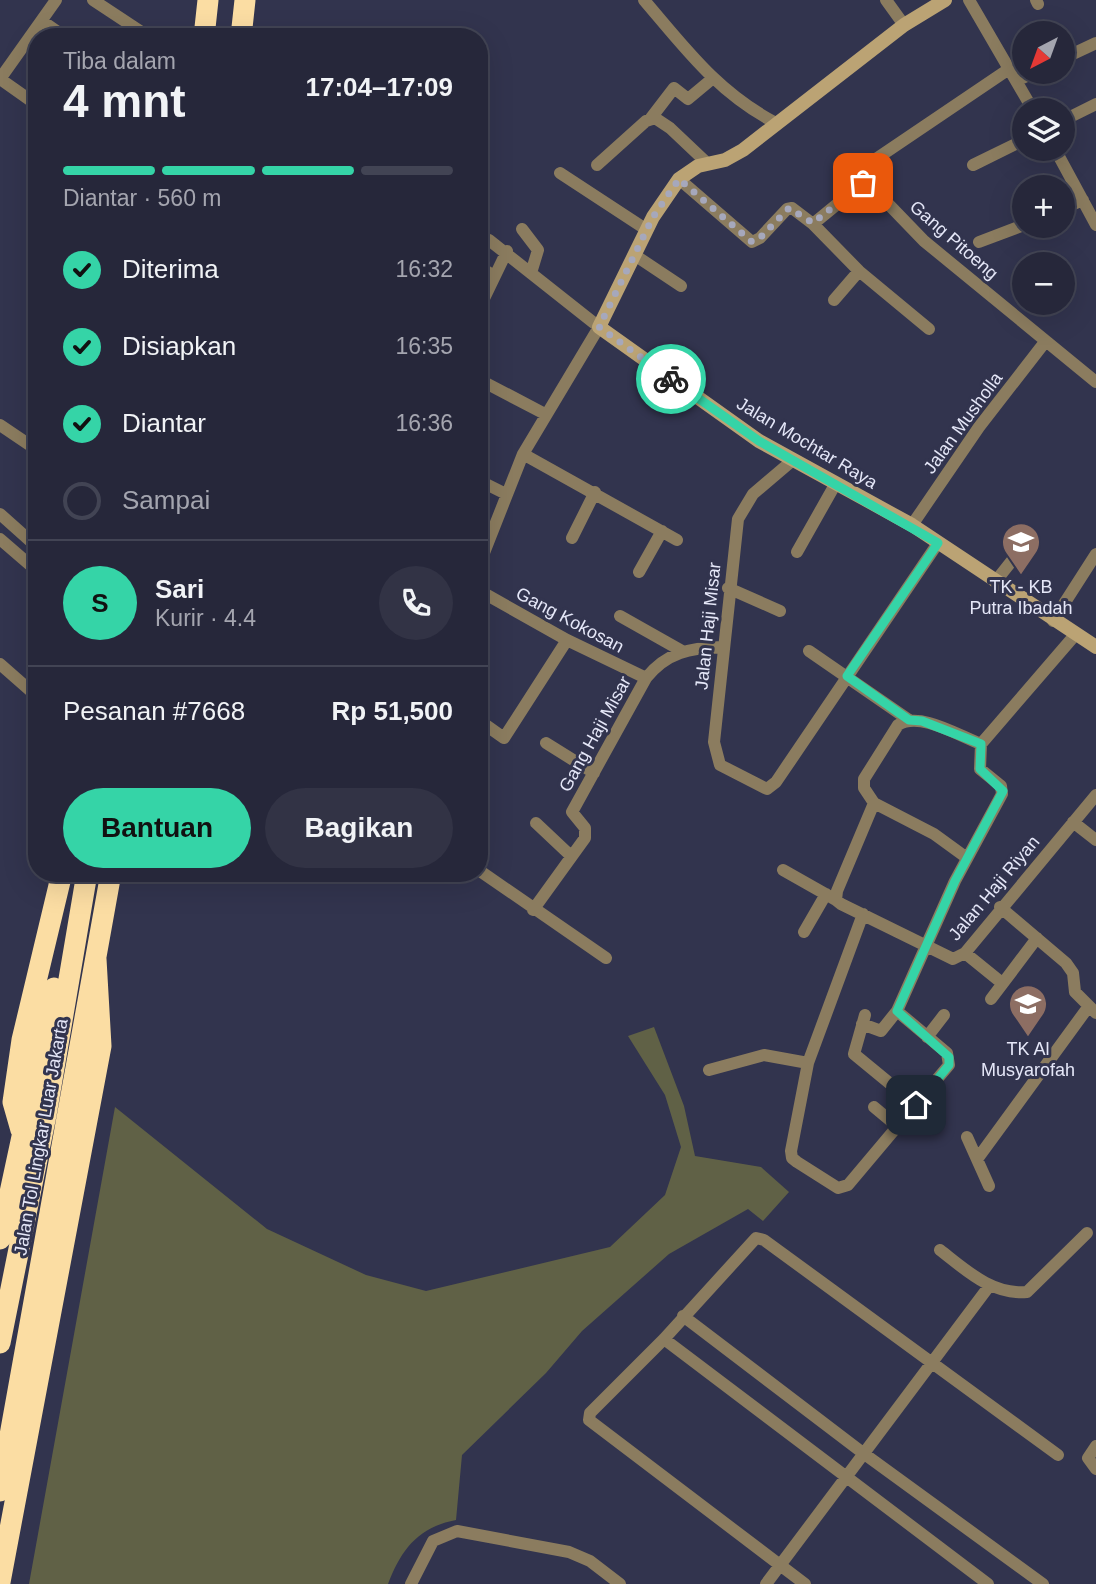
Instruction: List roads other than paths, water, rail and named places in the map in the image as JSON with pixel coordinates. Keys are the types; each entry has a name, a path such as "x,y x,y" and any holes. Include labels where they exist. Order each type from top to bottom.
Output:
{"highway":[{"path":"205,28 208,0"},
{"path":"242,28 245,0"},
{"path":"22,1135 13,1102 22,1040 60,882"},
{"path":"0,1239 76,882"},
{"name":"Jalan Tol Lingkar Luar Jakarta","path":"0,1342 46,1115 85,882"},
{"name":"Jalan Tol Lingkar Luar Jakarta","path":"0,1491 109,882"},
{"path":"0,1582 100,1046 96,959"}],"street":[{"path":"37,28 56,0"},
{"path":"93,0 135,28"},
{"path":"644,0 712,79 749,109 776,123"},
{"path":"886,0 904,25"},
{"path":"488,542 523,454 599,327 647,230 679,179 705,161 732,156 904,25 945,0"},
{"path":"813,223 861,184 861,173 867,165 924,124 1012,75 969,0"},
{"path":"42,21 52,28"},
{"path":"28,40 0,79 28,99"},
{"path":"1075,53 1096,43"},
{"path":"597,165 651,118 659,104 674,88 688,99 712,79"},
{"path":"1075,114 1096,104"},
{"path":"651,118 670,128 705,161"},
{"path":"972,165 1012,146"},
{"path":"1062,161 1096,225"},
{"path":"560,173 647,230"},
{"path":"679,179 752,242 760,238 789,208 813,223 859,271 929,329"},
{"name":"Gang Pitoeng","path":"861,184 868,183 924,241 1045,342"},
{"path":"1075,203 1083,200"},
{"path":"522,229 538,250 531,273"},
{"path":"979,242 1012,230"},
{"path":"489,240 507,251 599,327"},
{"path":"488,289 507,251"},
{"path":"636,256 681,286"},
{"path":"834,300 859,271"},
{"path":"488,272 494,276"},
{"name":"Jalan Mochtar Raya","path":"599,327 759,441 912,525 1096,647"},
{"path":"1045,342 1096,382"},
{"name":"Jalan Musholla","path":"912,525 979,427 1045,342"},
{"path":"488,384 545,414"},
{"path":"0,425 28,444"},
{"path":"523,454 677,540"},
{"name":"Jalan Haji Misar","path":"793,460 753,494 738,519 722,647 714,742 716,760 720,765 767,789 783,773 847,676"},
{"path":"797,552 836,483"},
{"path":"488,485 506,494"},
{"path":"572,538 594,492"},
{"path":"0,514 28,539"},
{"path":"639,572 662,531"},
{"path":"0,539 28,563"},
{"path":"847,676 938,543"},
{"path":"995,582 1022,548"},
{"path":"1053,621 1096,554"},
{"path":"729,588 780,611"},
{"name":"Gang Kokosan","path":"488,596 566,640 646,678"},
{"path":"621,616 682,651"},
{"path":"916,1105 854,1054 864,1019 881,1031 897,1011 967,858 1003,791 980,769 981,744 1075,635"},
{"path":"488,726 504,738 566,640"},
{"path":"646,678 663,661 682,651 722,647"},
{"path":"809,651 909,720 922,721 981,744"},
{"path":"0,664 28,689"},
{"name":"Gang Haji Misar","path":"533,910 586,832 572,812 646,678"},
{"path":"909,720 894,731 864,779 864,788 874,803 934,834 967,858"},
{"path":"546,743 594,773"},
{"name":"Jalan Haji Riyan","path":"783,870 833,895 863,914 953,958 965,953 1000,907 1096,796"},
{"path":"804,932 833,895 874,803"},
{"path":"1073,822 1096,840"},
{"path":"536,823 571,856"},
{"path":"488,877 606,958"},
{"path":"978,1158 1092,1009 1075,992 1070,968 1000,907"},
{"path":"863,914 808,1063 791,1151 792,1158 797,1162 838,1188 848,1185 949,1065 947,1053 897,1011"},
{"path":"991,999 1037,937"},
{"path":"965,953 1002,984"},
{"path":"927,1037 944,1016"},
{"path":"709,1070 764,1055 808,1063"},
{"path":"874,1107 898,1127"},
{"path":"967,1137 989,1186"},
{"path":"940,1250 989,1285 1007,1292 1027,1292 1087,1233"},
{"path":"805,1584 589,1420 590,1413 664,1339 749,1242 760,1238 1058,1455"},
{"path":"766,1584 989,1285"},
{"path":"683,1316 863,1453 1043,1584"},
{"path":"664,1339 988,1584"},
{"path":"1096,1446 1088,1458 1096,1469"},
{"path":"411,1584 433,1541 457,1531 569,1552 590,1561 620,1584"}],"place":[{"name":"TK - KB Putra Ibadah","path":"1021,576"},
{"name":"TK Al Musyarofah","path":"1028,1038"}]}
